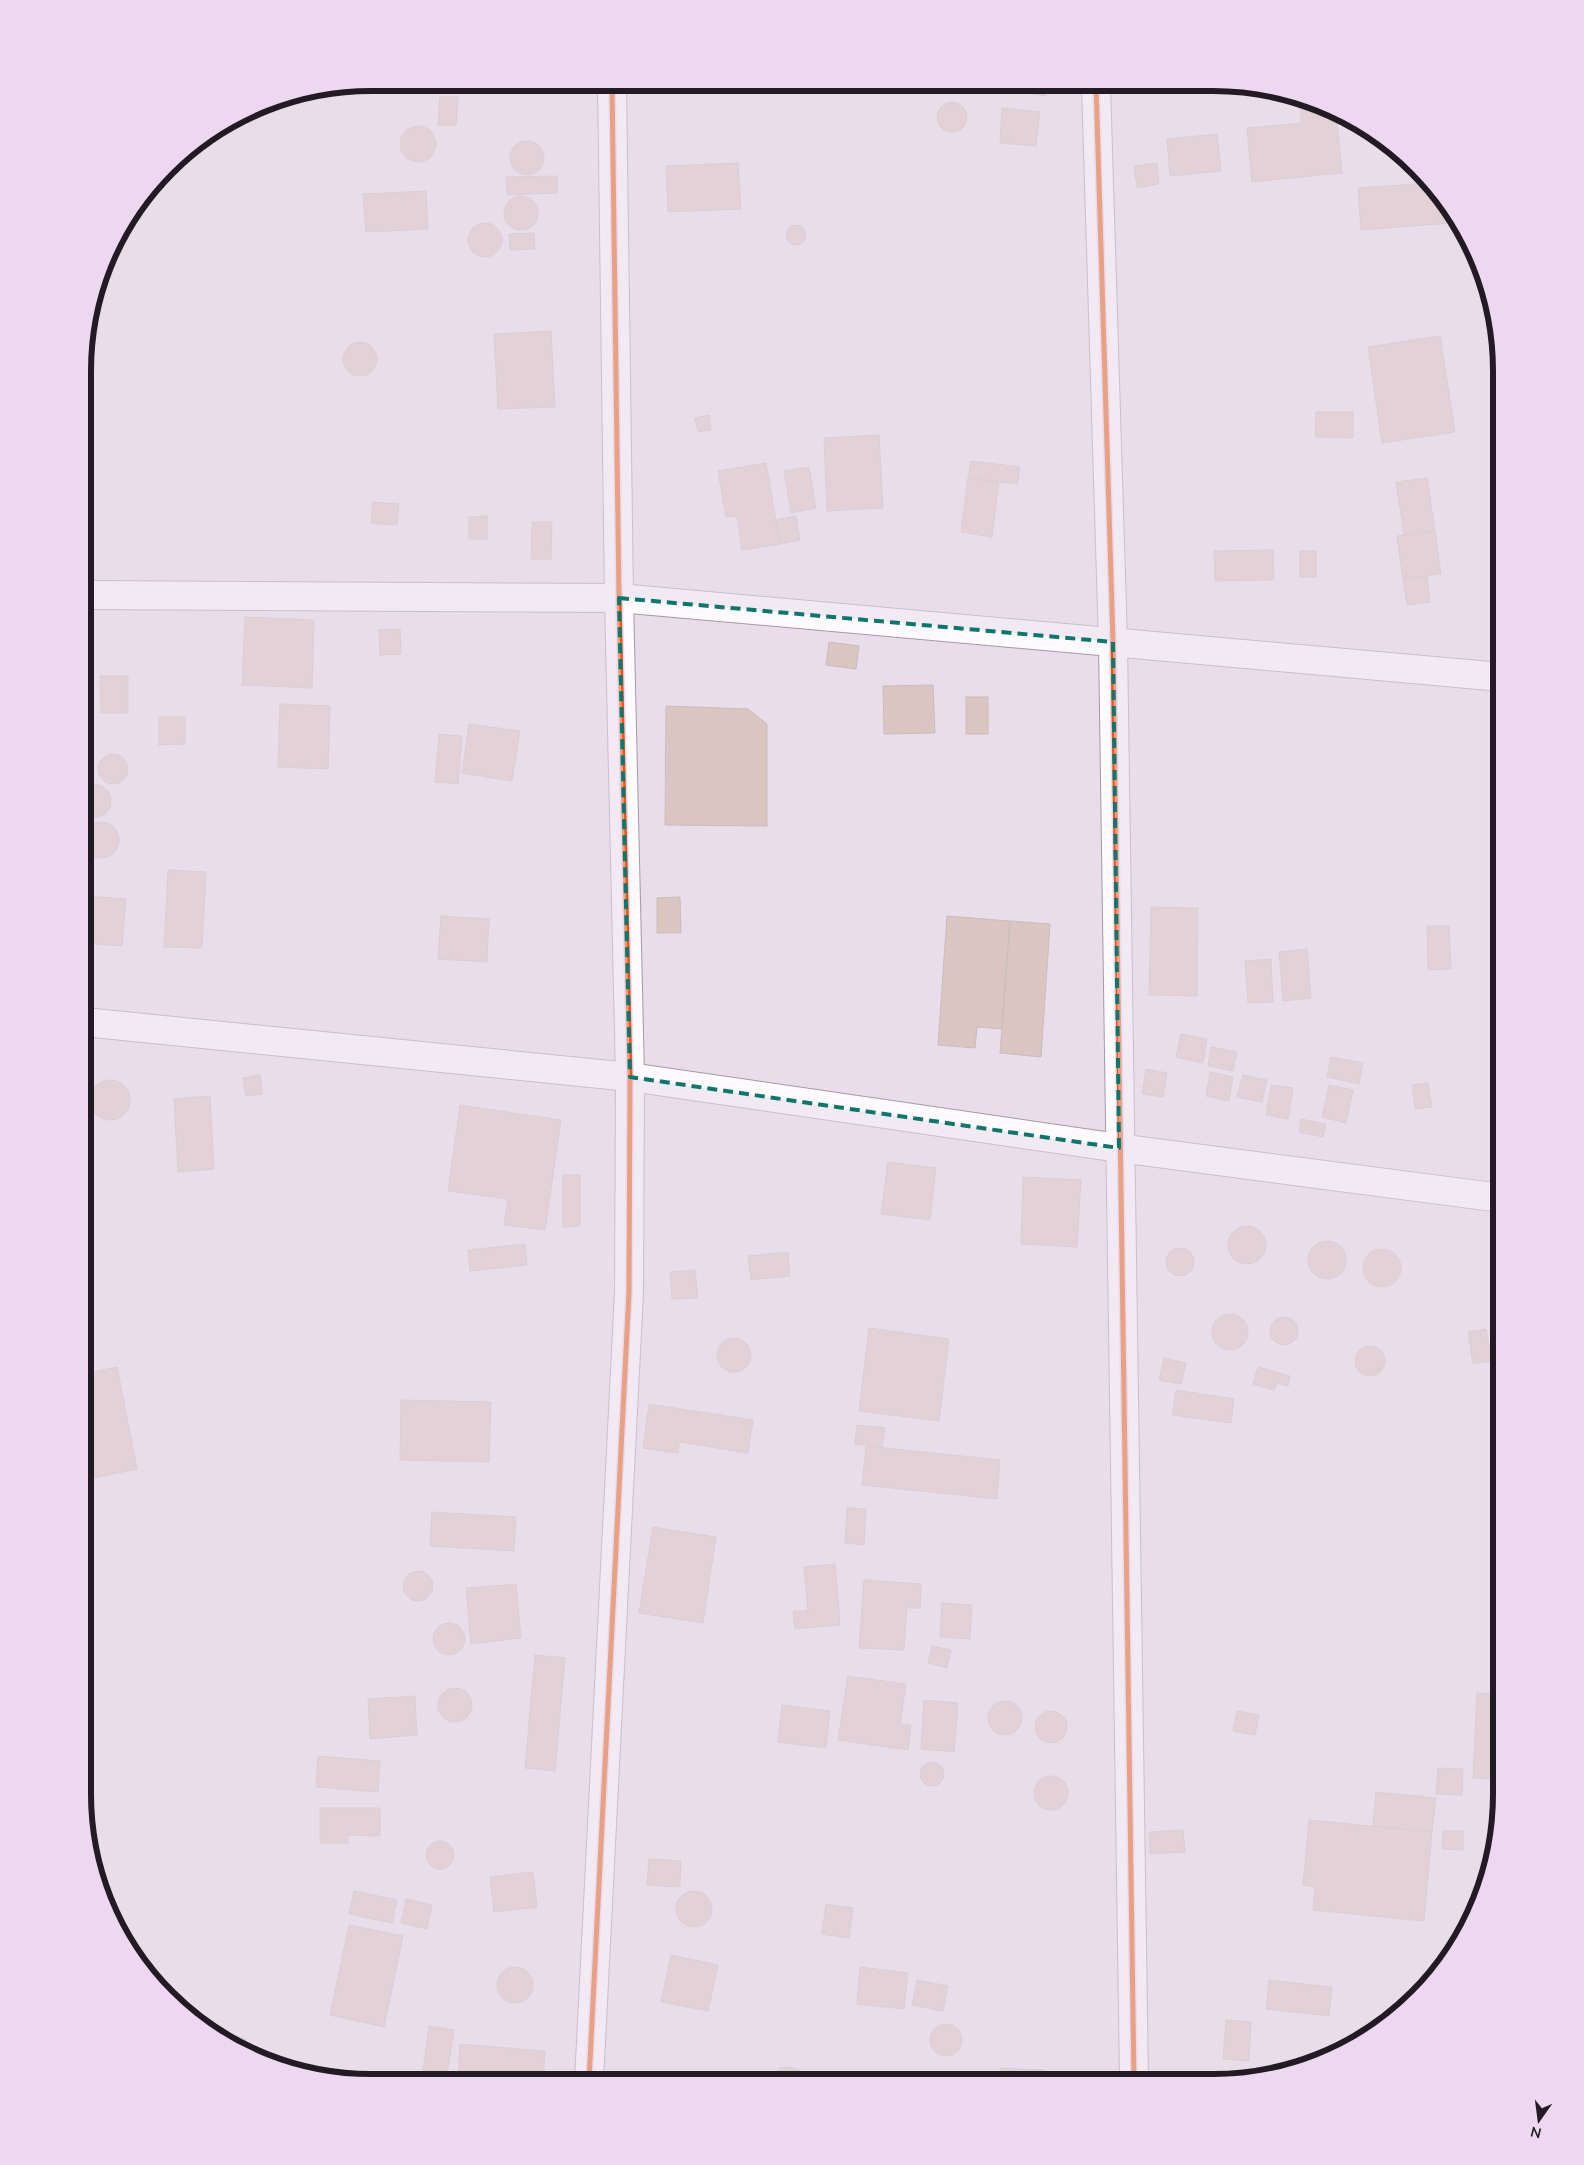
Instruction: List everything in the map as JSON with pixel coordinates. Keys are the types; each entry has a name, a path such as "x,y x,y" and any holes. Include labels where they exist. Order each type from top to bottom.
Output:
{"street":[{"path":"589,2074 628,1292 630,1076 619,598 612,91"},
{"path":"1096,91 1114,642 1119,1148 1134,2074"},
{"path":"91,595 619,598 1493,676"},
{"path":"91,1023 630,1076 1119,1148 1493,1197"}],"highlighted area":[{"path":"619,598 1113,642 1119,1148 630,1077"}],"building":[{"path":"1012,91 1047,91 1046,96"},
{"path":"440,97 458,97 456,125 438,125"},
{"path":"952,102 963,106 967,117 963,128 952,132 941,128 937,117 941,106"},
{"path":"1300,105 1337,120 1342,173 1252,182 1247,128 1302,123"},
{"path":"1002,108 1040,112 1036,146 1000,143"},
{"path":"418,126 431,131 436,144 431,157 418,162 405,157 400,144 405,131"},
{"path":"1217,134 1221,171 1170,176 1167,139"},
{"path":"527,141 539,146 544,158 539,170 527,175 515,170 510,158 515,146"},
{"path":"738,163 741,209 668,212 666,166"},
{"path":"1157,163 1159,184 1137,188 1134,166"},
{"path":"557,176 557,193 507,195 506,177"},
{"path":"1420,184 1450,223 1361,230 1358,188"},
{"path":"426,191 428,229 366,232 363,194"},
{"path":"521,196 533,201 538,213 533,225 521,230 509,225 504,213 509,201"},
{"path":"485,223 497,228 502,240 497,252 485,257 473,252 468,240 473,228"},
{"path":"796,225 803,228 806,235 803,242 796,245 789,242 786,235 789,228"},
{"path":"534,233 535,249 510,250 509,234"},
{"path":"551,331 555,407 498,409 494,334"},
{"path":"1440,336 1455,432 1382,443 1368,347"},
{"path":"360,342 367,343 372,347 376,352 376,366 372,371 367,375 360,376 353,375 348,371 344,366 343,359 344,352 348,347 353,343"},
{"path":"1316,412 1353,412 1353,438 1315,437"},
{"path":"709,415 711,430 698,432 695,418"},
{"path":"879,435 883,508 827,511 824,438"},
{"path":"971,461 1020,467 1017,484 968,478"},
{"path":"766,463 780,544 742,550 737,516 726,517 718,471"},
{"path":"809,467 816,508 791,513 784,471"},
{"path":"968,478 999,482 992,537 961,532"},
{"path":"1427,478 1435,531 1404,535 1396,482"},
{"path":"373,502 399,504 397,525 371,523"},
{"path":"487,516 487,539 469,539 469,517"},
{"path":"796,516 800,540 780,544 776,520"},
{"path":"532,522 552,522 551,559 531,559"},
{"path":"1435,531 1441,574 1403,579 1397,536"},
{"path":"1273,550 1274,580 1215,581 1214,551"},
{"path":"1300,551 1316,551 1316,577 1300,577"},
{"path":"1427,576 1430,602 1407,605 1403,579"},
{"path":"91,617 92,617 91,706"},
{"path":"245,617 314,620 312,688 242,685"},
{"path":"400,629 401,654 380,655 379,630"},
{"path":"829,642 859,646 856,669 826,665"},
{"path":"100,676 128,676 128,713 101,713"},
{"path":"933,685 935,733 884,734 883,686"},
{"path":"966,697 988,697 988,734 966,734"},
{"path":"280,704 330,706 328,769 278,767"},
{"path":"666,706 748,709 767,724 767,826 665,825"},
{"path":"159,717 185,717 185,744 159,745"},
{"path":"469,724 520,731 512,781 462,773"},
{"path":"439,734 462,736 458,784 435,782"},
{"path":"113,754 123,759 128,769 123,779 113,784 103,779 98,769 103,759"},
{"path":"94,784 102,786 109,792 111,800 110,808 104,815 96,818 91,817 91,786"},
{"path":"101,822 108,823 118,833 118,847 114,853 108,857 101,858 91,855 91,825"},
{"path":"168,870 206,872 202,948 164,947"},
{"path":"91,896 126,899 122,946 91,944"},
{"path":"680,897 681,933 657,933 657,898"},
{"path":"1151,907 1198,908 1197,996 1149,995"},
{"path":"441,916 489,919 487,962 438,959"},
{"path":"947,916 1010,921 1002,1029 977,1027 975,1048 938,1045"},
{"path":"1010,921 1050,924 1041,1057 1000,1053"},
{"path":"1427,926 1449,926 1451,969 1428,970"},
{"path":"1307,949 1311,998 1283,1001 1279,952"},
{"path":"1271,959 1273,1002 1248,1003 1245,961"},
{"path":"1181,1034 1207,1039 1203,1063 1176,1057"},
{"path":"1211,1047 1237,1052 1233,1071 1208,1066"},
{"path":"1331,1057 1363,1063 1359,1084 1327,1077"},
{"path":"1146,1069 1167,1073 1163,1097 1142,1094"},
{"path":"1210,1072 1233,1077 1229,1101 1206,1096"},
{"path":"260,1075 262,1094 246,1096 243,1078"},
{"path":"1243,1075 1267,1080 1262,1102 1237,1097"},
{"path":"110,1080 118,1082 124,1086 129,1096 128,1108 118,1118 110,1120 102,1118 92,1108 92,1092 102,1082"},
{"path":"1428,1083 1432,1107 1415,1109 1412,1085"},
{"path":"1271,1085 1293,1088 1288,1119 1266,1115"},
{"path":"1329,1085 1353,1090 1346,1123 1322,1117"},
{"path":"210,1096 214,1169 178,1172 174,1099"},
{"path":"460,1105 561,1120 545,1230 504,1225 508,1199 448,1191"},
{"path":"1301,1119 1326,1124 1323,1137 1299,1132"},
{"path":"888,1162 936,1168 930,1220 881,1214"},
{"path":"563,1175 580,1175 580,1226 563,1227"},
{"path":"1023,1177 1081,1180 1077,1247 1021,1244"},
{"path":"1247,1226 1261,1231 1266,1245 1261,1259 1247,1264 1233,1259 1228,1245 1233,1231"},
{"path":"1327,1241 1341,1246 1346,1260 1341,1274 1327,1279 1313,1274 1308,1260 1313,1246"},
{"path":"525,1244 527,1265 470,1271 468,1250"},
{"path":"1180,1248 1190,1252 1194,1262 1190,1272 1180,1276 1170,1272 1166,1262 1170,1252"},
{"path":"1382,1249 1395,1255 1401,1268 1395,1281 1382,1287 1369,1281 1363,1268 1369,1255"},
{"path":"788,1252 790,1276 751,1280 748,1256"},
{"path":"695,1270 698,1298 672,1299 670,1272"},
{"path":"1230,1314 1237,1315 1243,1319 1247,1325 1247,1339 1243,1345 1237,1349 1230,1350 1223,1349 1217,1345 1213,1339 1212,1332 1213,1325 1217,1319 1223,1315"},
{"path":"1284,1317 1294,1321 1298,1331 1294,1341 1284,1345 1274,1341 1270,1331 1274,1321"},
{"path":"869,1328 949,1339 939,1421 859,1411"},
{"path":"1486,1329 1491,1361 1473,1364 1468,1332"},
{"path":"734,1338 746,1343 751,1355 746,1367 734,1372 722,1367 717,1355 722,1343"},
{"path":"1370,1346 1381,1350 1385,1361 1381,1372 1370,1376 1359,1372 1355,1361 1359,1350"},
{"path":"1164,1358 1186,1363 1181,1384 1159,1380"},
{"path":"117,1367 137,1469 91,1478 91,1372"},
{"path":"1258,1367 1290,1376 1288,1386 1277,1383 1274,1390 1253,1384"},
{"path":"1176,1390 1234,1399 1231,1423 1172,1415"},
{"path":"401,1400 491,1402 489,1462 400,1460"},
{"path":"649,1404 753,1420 748,1453 679,1442 678,1453 643,1448"},
{"path":"857,1425 885,1428 882,1448 855,1444"},
{"path":"866,1446 1000,1460 997,1499 862,1485"},
{"path":"847,1508 866,1509 864,1545 845,1543"},
{"path":"432,1512 516,1517 514,1551 430,1546"},
{"path":"653,1527 716,1537 703,1623 639,1613"},
{"path":"835,1564 840,1625 795,1629 793,1611 808,1611 804,1567"},
{"path":"418,1571 429,1575 433,1586 429,1597 418,1601 407,1597 403,1586 407,1575"},
{"path":"864,1580 921,1584 920,1608 907,1608 904,1650 859,1648"},
{"path":"516,1584 521,1638 471,1644 466,1588"},
{"path":"942,1603 972,1605 970,1639 940,1637"},
{"path":"449,1623 460,1628 465,1639 460,1650 449,1655 438,1650 433,1639 438,1628"},
{"path":"932,1646 951,1650 947,1668 928,1663"},
{"path":"535,1655 565,1658 555,1771 525,1768"},
{"path":"848,1676 906,1684 900,1724 911,1725 908,1750 838,1740"},
{"path":"455,1688 467,1693 472,1705 467,1717 455,1722 443,1717 438,1705 443,1693"},
{"path":"1477,1693 1493,1694 1493,1779 1473,1778"},
{"path":"415,1696 417,1735 370,1739 368,1699"},
{"path":"924,1700 958,1703 954,1752 921,1749"},
{"path":"1005,1701 1012,1702 1017,1706 1021,1711 1021,1725 1017,1730 1012,1734 1005,1735 998,1734 993,1730 989,1725 988,1718 989,1711 993,1706 998,1702"},
{"path":"782,1705 830,1711 826,1748 778,1742"},
{"path":"1051,1711 1062,1716 1067,1727 1062,1738 1051,1743 1040,1738 1035,1727 1040,1716"},
{"path":"1237,1711 1259,1715 1255,1735 1233,1731"},
{"path":"318,1756 380,1761 378,1792 316,1787"},
{"path":"932,1762 940,1766 944,1774 940,1782 932,1786 924,1782 920,1774 924,1766"},
{"path":"1438,1768 1463,1769 1462,1795 1436,1794"},
{"path":"1051,1776 1063,1781 1068,1793 1063,1805 1051,1810 1039,1805 1034,1793 1039,1781"},
{"path":"1376,1792 1436,1798 1432,1832 1373,1826"},
{"path":"320,1808 380,1808 380,1836 348,1835 348,1843 320,1843"},
{"path":"1309,1820 1432,1832 1424,1921 1313,1910 1315,1887 1303,1885"},
{"path":"1183,1830 1185,1852 1150,1854 1149,1832"},
{"path":"1443,1831 1463,1831 1463,1850 1442,1849"},
{"path":"440,1841 450,1845 454,1855 450,1865 440,1869 430,1865 426,1855 430,1845"},
{"path":"649,1859 681,1861 680,1887 647,1885"},
{"path":"533,1872 537,1907 494,1912 490,1877"},
{"path":"354,1891 397,1900 392,1923 349,1914"},
{"path":"694,1891 707,1896 712,1909 707,1922 694,1927 681,1922 676,1909 681,1896"},
{"path":"406,1899 432,1905 427,1929 401,1923"},
{"path":"826,1904 853,1908 849,1938 822,1934"},
{"path":"349,1925 403,1936 384,2027 330,2015"},
{"path":"671,1955 718,1965 708,2011 661,2002"},
{"path":"515,1967 527,1973 533,1985 527,1997 515,2003 503,1997 497,1985 503,1973"},
{"path":"860,1967 908,1973 904,2009 857,2004"},
{"path":"917,1980 948,1986 943,2011 912,2005"},
{"path":"1269,1980 1332,1987 1329,2016 1266,2009"},
{"path":"1226,2020 1251,2022 1249,2061 1223,2059"},
{"path":"946,2024 952,2025 957,2029 961,2034 961,2046 957,2051 952,2055 946,2056 940,2055 935,2051 931,2046 930,2040 931,2034 935,2029 940,2025"},
{"path":"429,2026 454,2030 447,2074 423,2070"},
{"path":"227,2034 246,2039 245,2043"},
{"path":"460,2044 545,2051 543,2074 458,2074"},
{"path":"790,2067 799,2070 802,2074 774,2074 780,2068"},
{"path":"1001,2068 1043,2070 1043,2074 1001,2074"}],"cycle path":[{"path":"589,2074 629,1292 630,1077 619,598 612,91"},
{"path":"1096,91 1113,642 1134,2074"}]}
